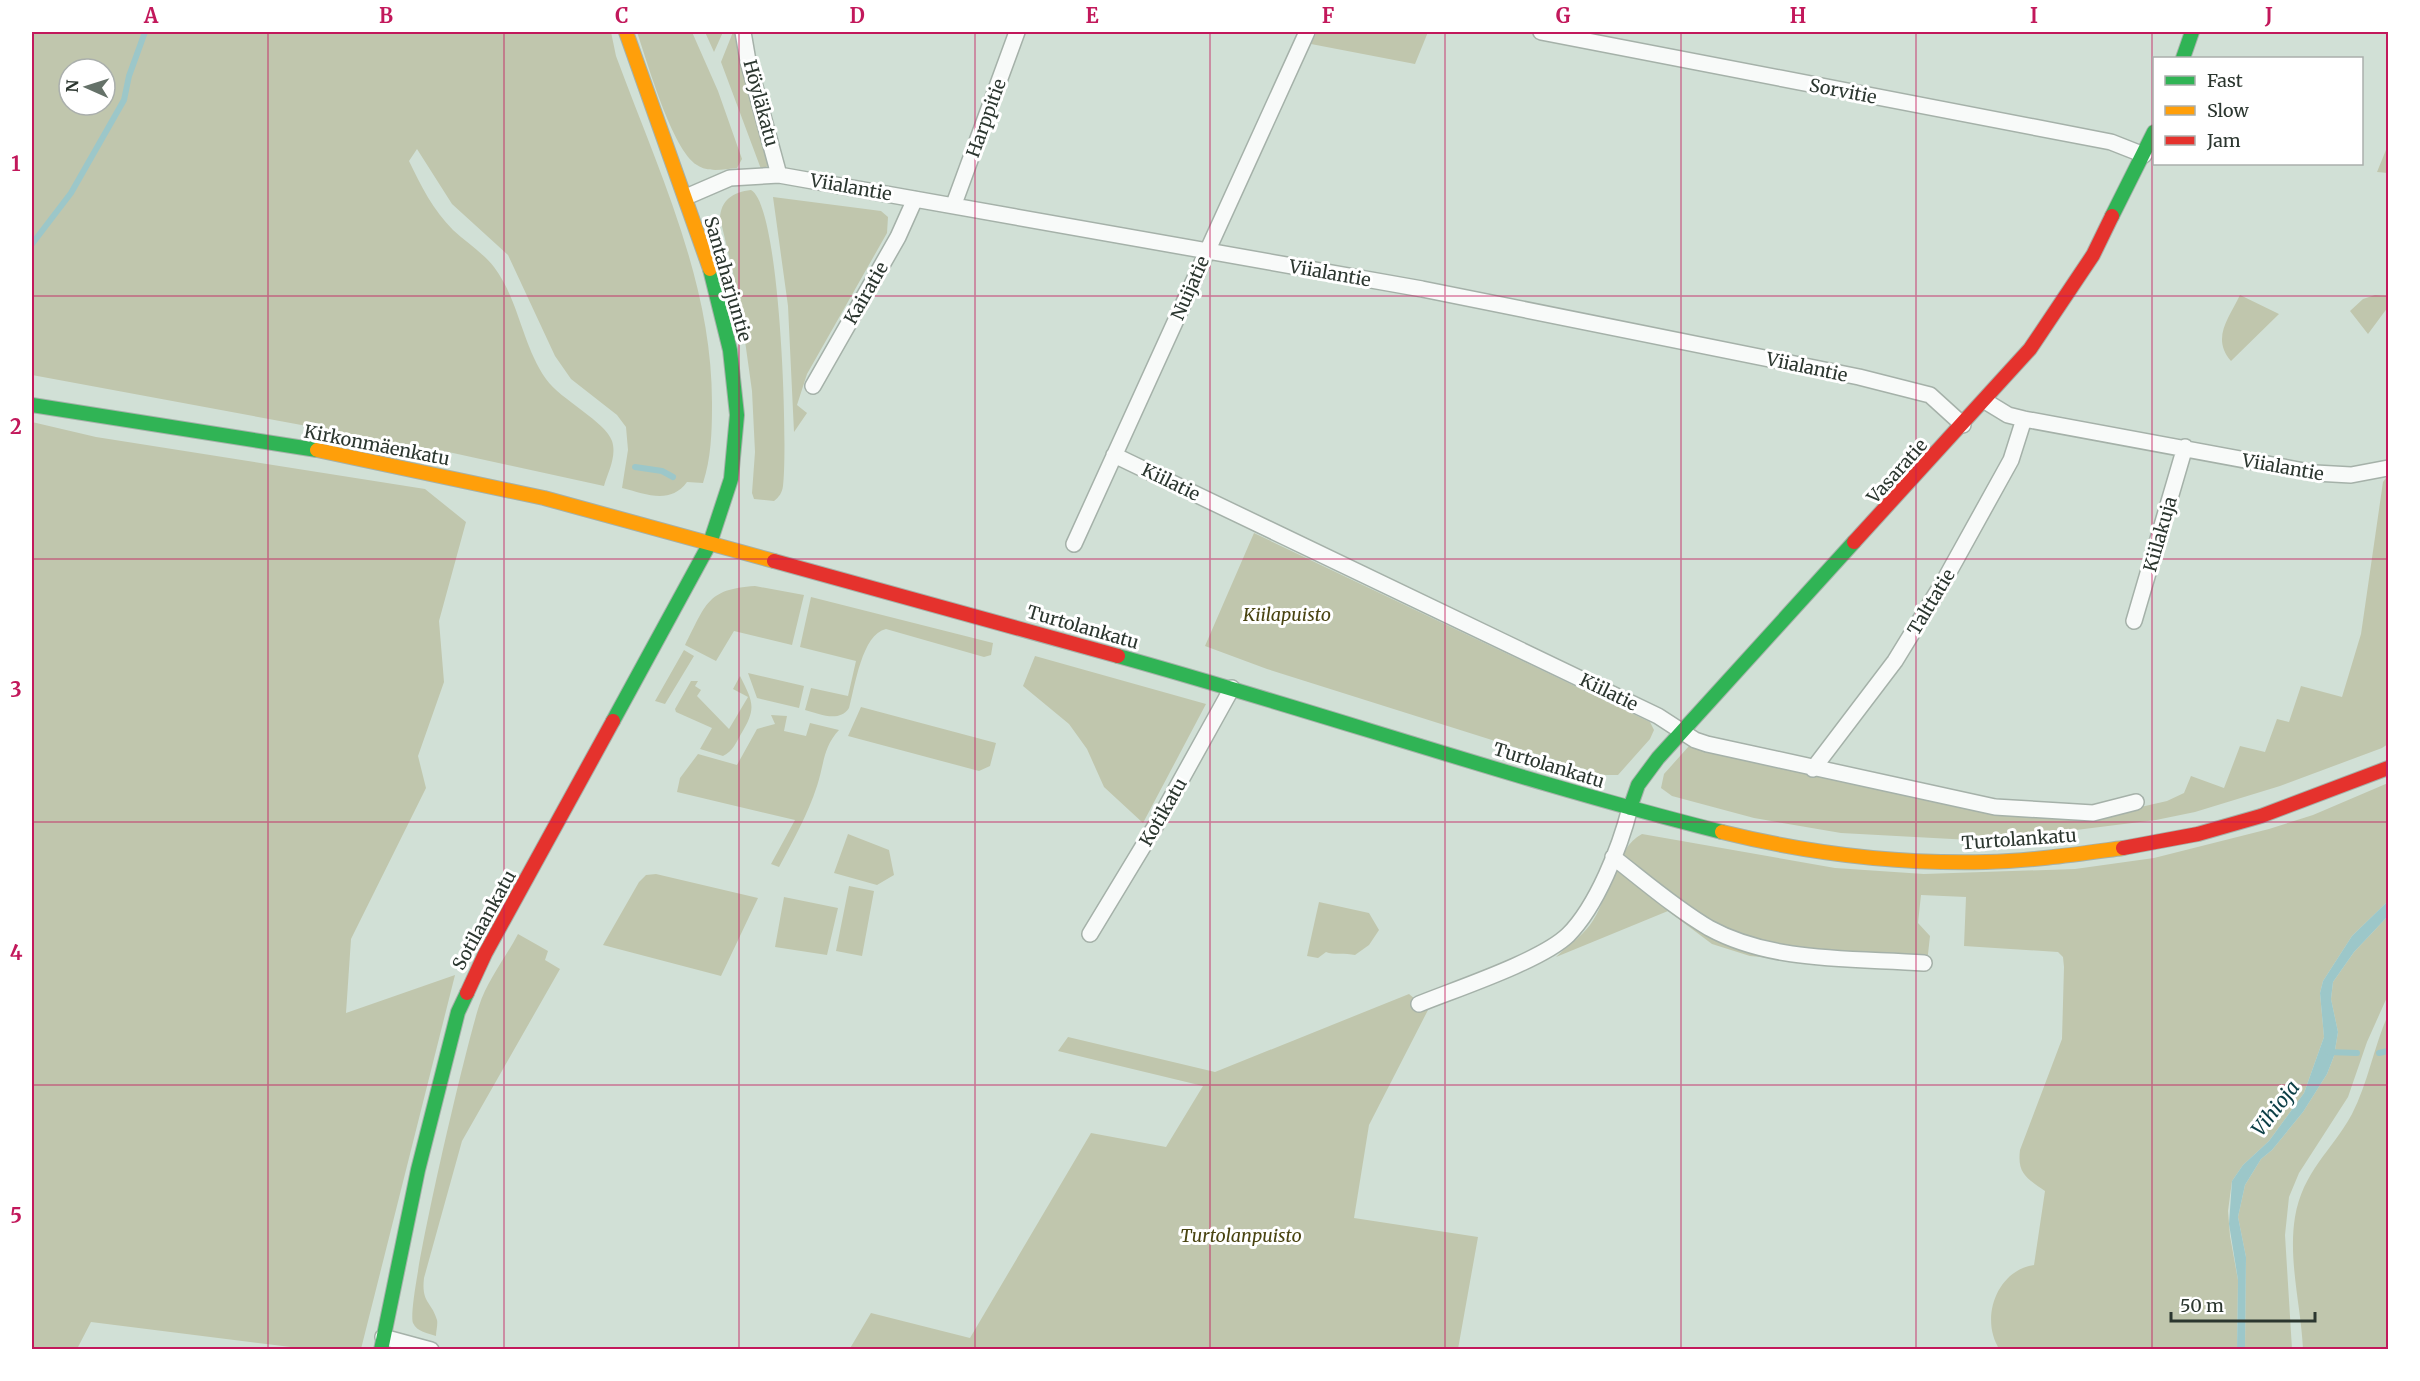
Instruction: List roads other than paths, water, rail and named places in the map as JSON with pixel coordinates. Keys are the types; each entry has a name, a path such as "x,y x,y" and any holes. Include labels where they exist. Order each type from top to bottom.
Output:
{"main road":[{"name":"Santaharjuntie","path":"626,32 686,197 724,320 736,389 737,440 732,478 728,500 710,543"},
{"path":"2183,57 2192,32"},
{"name":"Vasaratie","path":"1630,808 1641,779 1682,731 2030,349 2075,285 2111,223 2153,135"},
{"name":"Kirkonmäenkatu","path":"32,405 347,455 544,498 710,543"},
{"name":"Turtolankatu","path":"710,543 1232,688 1630,808 1750,839 1841,854 1909,860 1987,862 2110,849 2198,834 2285,808 2388,768"},
{"name":"Sotilaankatu","path":"382,1343 418,1170 455,1020 468,986 710,543"}],"street":[{"name":"Höyläkatu","path":"743,32 748,61 778,175"},
{"name":"Harppitie","path":"954,204 1017,32"},
{"name":"Nuijatie","path":"1074,544 1307,32"},
{"name":"Sorvitie","path":"1541,32 2110,142 2145,155"},
{"name":"Viialantie","path":"686,197 730,178 778,175 954,204 1626,330 1909,388 1930,395 1963,425"},
{"name":"Kairatie","path":"813,386 898,237 915,199"},
{"name":"Viialantie","path":"1985,401 2008,415 2024,419 2337,476 2388,468"},
{"name":"Talttatie","path":"1813,770 1895,661 1944,581 2011,460 2024,419"},
{"name":"Kiilakuja","path":"2134,621 2185,447"},
{"name":"Kiilatie","path":"1114,456 1647,711 1707,744 1813,770 1995,807 2093,813 2136,802"},
{"name":"Kotikatu","path":"1090,934 1156,825 1232,688"},
{"path":"1419,1004 1520,962 1567,936 1584,915 1613,857 1630,808"},
{"path":"1613,857 1709,927 1744,944 1804,955 1924,963"},
{"path":"382,1343 431,1350"}],"water":[{"path":"2388,901 2388,916 2354,952 2333,982 2331,999 2338,1032 2334,1056 2327,1074 2303,1112 2272,1150 2261,1159 2245,1185 2238,1217 2246,1257 2245,1349 2237,1349 2238,1280 2229,1224 2232,1181 2243,1165 2269,1141 2304,1093 2324,1037 2320,993 2323,981 2352,936"}],"waterway":[{"path":"32,244 71,193 124,100 129,76 145,32"},
{"path":"635,467 662,471 673,477"},
{"path":"2379,1053 2388,1051"},
{"path":"2328,1052 2357,1053"}],"park label":[{"name":"Kiilapuisto","path":"1287,614"},
{"name":"Turtolanpuisto","path":"1241,1235"}],"water label":[{"name":"Vihioja","path":"2275,1108"}]}
